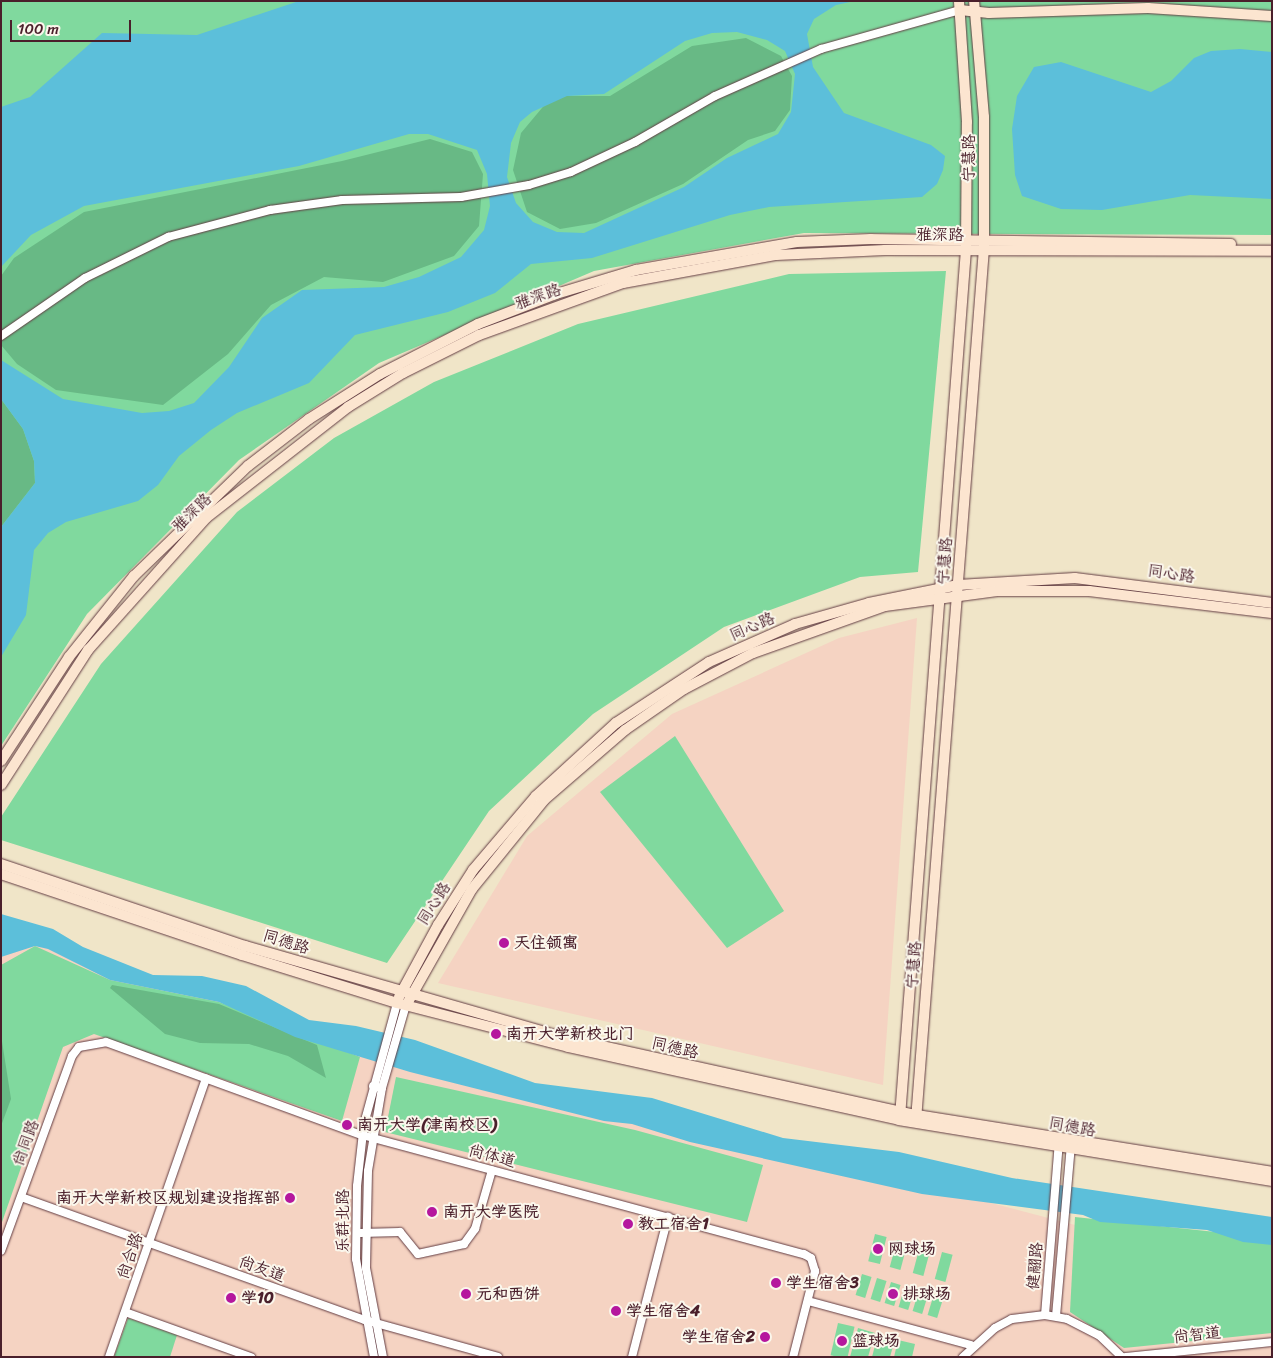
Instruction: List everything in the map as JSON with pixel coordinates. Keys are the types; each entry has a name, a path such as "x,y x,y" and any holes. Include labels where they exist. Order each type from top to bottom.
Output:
{"main road":[{"path":"969,5 988,13 1116,7 1272,16"},
{"name":"宁慧路","path":"900,1116 966,245 969,5"},
{"name":"宁慧路","path":"916,1119 984,246 984,117 969,5"},
{"name":"雅深路","path":"1,761 69,657 148,562 248,466 309,419 380,374 487,321 636,270 797,242 1272,251"},
{"name":"雅深路","path":"984,246 1272,244"},
{"name":"雅深路","path":"1,785 88,650 206,518 305,438 402,373 478,335 623,283 776,255 966,245"},
{"name":"同心路","path":"404,999 438,925 479,863 536,796 616,723 709,662 795,624 941,592 958,590 1075,578 1272,603"},
{"name":"同心路","path":"958,590 1089,590 1272,613"},
{"name":"同德路","path":"1,864 404,999"},
{"name":"同德路","path":"1,874 404,999 900,1116 1272,1181"},
{"name":"同德路","path":"1070,1147 1272,1172"}],"street":[{"path":"1,336 85,278 168,237 221,221 342,200 478,196 529,185 571,172 635,142 775,68 821,49 969,5"},
{"name":"乐群北路","path":"374,1357 365,1320 356,1233 362,1134 389,1030 404,999"},
{"name":"乐群北路","path":"383,1357 374,1323 366,1233 372,1138 382,1088 398,1032 404,999"},
{"name":"尚体道","path":"79,1047 106,1042 372,1138 804,1254 814,1263 808,1301"},
{"name":"尚同路","path":"1,1251 79,1047"},
{"name":"尚合路","path":"109,1357 206,1078"},
{"path":"373,1086 382,1088"},
{"name":"健翮路","path":"1045,1315 1058,1144"},
{"name":"健翮路","path":"1056,1316 1070,1147"},
{"path":"356,1233 400,1232 418,1254 464,1244 475,1229 492,1170"},
{"name":"尚友道","path":"21,1197 365,1320 498,1357"},
{"path":"632,1357 668,1217"},
{"path":"793,1357 808,1301 971,1345"},
{"path":"125,1312 251,1357"},
{"path":"963,1357 971,1345 1012,1319 1045,1315 1056,1316 1099,1334 1124,1357"},
{"name":"尚智道","path":"1124,1357 1272,1342"}],"shaded area":[{"path":"917,618 883,1085 438,983 527,836 672,714 839,638"},
{"name":"南开大学(津南校区)","path":"1,930 310,1025 1075,1225 1272,1248 1272,1357 1,1357"}],"green space":[{"path":"1,1 1272,1 1272,235 804,233 594,271 379,363 239,460 87,614 1,746"},
{"path":"746,38 781,56 792,76 790,110 775,131 748,140 683,184 596,223 560,229 527,212 513,170 521,133 552,96 610,96 692,46"},
{"path":"430,139 472,152 483,174 479,226 454,256 383,282 324,277 271,305 228,354 163,405 56,390 17,364 1,345 1,276 14,258 84,212 342,161"},
{"path":"946,271 918,572 860,577 724,627 593,714 489,811 387,963 1,840 1,817 101,664 237,512 334,438 434,382 578,324 789,274"},
{"path":"1,399 23,429 34,461 35,483 1,527"},
{"path":"675,736 784,911 727,948 600,792"},
{"path":"35,946 110,980 219,1002 360,1057 342,1121 94,1034 63,1047 1,1225 1,965"},
{"path":"112,985 219,1004 317,1045 326,1078 288,1056 249,1044 200,1043 165,1034 110,988"},
{"path":"1,1035 11,1099 1,1126"},
{"path":"396,1077 635,1130 763,1165 747,1222 385,1132"},
{"path":"1075,1217 1272,1238 1272,1333 1124,1348 1070,1312"},
{"name":"网球场","path":"875,1234 887,1237 880,1264 868,1261"},
{"name":"网球场","path":"897,1240 908,1243 900,1270 890,1267"},
{"name":"网球场","path":"920,1246 931,1249 923,1276 913,1273"},
{"name":"网球场","path":"942,1252 953,1255 945,1282 935,1279"},
{"name":"排球场","path":"862,1274 872,1277 865,1298 856,1295"},
{"name":"排球场","path":"877,1278 887,1281 880,1302 871,1299"},
{"name":"排球场","path":"891,1282 901,1285 894,1306 885,1303"},
{"name":"排球场","path":"905,1286 915,1289 908,1310 899,1307"},
{"name":"排球场","path":"919,1290 929,1293 922,1314 913,1311"},
{"name":"排球场","path":"934,1294 944,1297 937,1318 928,1315"},
{"path":"128,1318 177,1335 170,1357 114,1357"},
{"name":"篮球场","path":"838,1323 855,1327 848,1357 831,1355"},
{"name":"篮球场","path":"858,1328 875,1333 868,1357 850,1357"},
{"name":"篮球场","path":"878,1334 895,1339 890,1357 872,1357"},
{"name":"篮球场","path":"898,1340 915,1344 912,1357 894,1357"}],"water":[{"path":"299,1 855,1 836,5 814,19 807,34 813,67 844,113 931,145 945,156 943,170 937,184 922,197 769,207 730,215 592,258 531,264 495,293 448,312 355,335 309,383 237,413 211,430 179,456 158,485 138,501 66,522 48,533 34,550 26,615 1,657 1,527 35,483 34,461 23,429 1,399 1,360 63,399 142,413 169,411 194,403 229,367 262,318 302,290 384,287 419,277 461,257 484,230 490,206 487,174 477,150 428,134 409,134 299,166 84,206 31,235 1,267 1,107 30,97 102,33 197,35","holes":["737,32 767,40 785,51 795,74 791,112 778,134 727,158 684,187 584,233 557,232 533,222 516,203 507,177 511,143 520,122 532,112 567,96 604,94 685,41 712,33"]},
{"path":"1240,49 1272,52 1272,199 1190,195 1102,210 1061,209 1022,196 1015,175 1012,129 1017,96 1034,67 1061,62 1151,92 1171,81 1194,58 1211,51"},
{"path":"1,914 53,929 83,947 153,975 202,976 246,986 309,1020 356,1026 415,1040 535,1083 652,1098 783,1138 899,1152 1012,1178 1272,1217 1272,1245 1243,1242 1207,1230 1100,1222 1083,1215 922,1194 690,1142 632,1124 604,1121 410,1072 295,1037 219,1002 110,980 48,949 35,946 1,957"}],"place":[{"name":"天住领寓","path":"504,943"},
{"name":"南开大学新校北门","path":"496,1034"},
{"name":"南开大学(津南校区)","path":"347,1125"},
{"name":"南开大学新校区规划建设指挥部","path":"290,1198"},
{"name":"南开大学医院","path":"432,1212"},
{"name":"教工宿舍1","path":"628,1224"},
{"name":"网球场","path":"878,1249"},
{"name":"学生宿舍3","path":"776,1283"},
{"name":"元和西饼","path":"466,1294"},
{"name":"排球场","path":"893,1294"},
{"name":"学10","path":"231,1298"},
{"name":"学生宿舍4","path":"616,1311"},
{"name":"学生宿舍2","path":"765,1337"},
{"name":"篮球场","path":"842,1341"}]}
